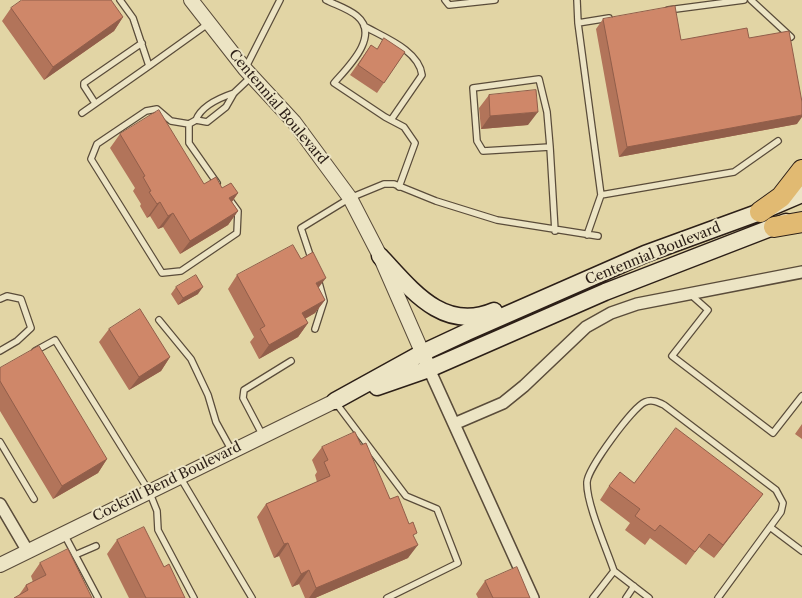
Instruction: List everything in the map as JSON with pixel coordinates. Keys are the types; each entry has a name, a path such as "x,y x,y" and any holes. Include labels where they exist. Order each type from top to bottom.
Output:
{"highway":[{"path":"760,212 780,196 802,170"},
{"path":"774,227 802,222"}],"main road":[{"name":"Centennial Boulevard","path":"335,401 422,353 645,254 760,212 802,194"},
{"name":"Centennial Boulevard","path":"335,401 429,369 605,292 802,215"},
{"path":"380,256 428,304 451,314 479,317 593,267 645,254"}],"street":[{"name":"Centennial Boulevard","path":"190,0 249,72 294,122 350,198 380,256 533,598"},
{"path":"454,424 503,403 597,320 630,306 801,274"},
{"name":"Cockrill Bend Boulevard","path":"0,565 63,532 335,401"},
{"path":"0,504 27,550"}],"lane":[{"path":"120,0 133,18 149,66"},
{"path":"196,120 207,122 226,107 249,72 280,0"},
{"path":"326,0 358,17 364,26 412,54 422,68 422,75 391,120"},
{"path":"445,0 449,5 495,0"},
{"path":"577,0 578,23 601,194 587,235"},
{"path":"656,12 744,0"},
{"path":"751,0 791,36"},
{"path":"578,23 617,17"},
{"path":"82,112 209,23"},
{"path":"364,26 365,39 361,50 334,83 404,127 415,143 399,187"},
{"path":"96,103 84,86 84,83 142,43"},
{"path":"550,147 483,151 477,141 473,88 539,79 547,112 550,147 555,231"},
{"path":"227,196 238,212 236,233 181,271 162,273 91,159 97,144 146,111 157,110 171,122 190,124 196,120 199,113 219,98 234,94"},
{"path":"190,124 189,143 222,188"},
{"path":"601,194 734,172 778,141"},
{"path":"314,329 324,300 301,228 350,198 374,186 384,184 399,187 497,220 555,231 598,236"},
{"path":"690,294 708,310 672,356 773,433 802,396"},
{"path":"0,299 7,296 21,299 31,328 0,351"},
{"path":"159,320 191,360 208,395 216,422 232,451"},
{"path":"31,353 55,340 149,491 157,511 158,530 194,598"},
{"path":"263,436 243,398 244,390 291,361"},
{"path":"649,598 614,571 589,496 587,482 590,471 601,454 637,407 648,400 664,405 776,490 783,503 781,512 718,598"},
{"path":"335,401 406,496 437,509 458,563 387,598"},
{"path":"0,442 34,499"},
{"path":"180,476 252,598"},
{"path":"770,527 802,551"},
{"path":"63,532 98,598"},
{"path":"75,555 96,546"},
{"path":"594,598 614,571"},
{"path":"626,598 634,586"}],"building":[{"path":"22,0 111,0 123,17 53,67 11,8"},
{"path":"675,6 681,40 747,28 749,38 789,31 802,102 802,115 627,147 603,19"},
{"path":"384,38 405,52 384,83 358,65 371,45 377,49"},
{"path":"536,90 538,112 490,116 489,95"},
{"path":"159,110 204,184 216,177 222,188 231,183 238,193 229,198 238,211 190,241 173,213 168,216 160,202 157,204 149,192 151,191 143,177 145,176 120,134"},
{"path":"293,245 301,259 313,252 326,278 316,283 325,300 302,313 308,323 269,345 260,329 265,326 237,275"},
{"path":"196,275 203,287 183,298 176,287"},
{"path":"140,309 170,357 139,377 109,329"},
{"path":"39,346 107,459 62,486 0,381 0,368"},
{"path":"676,428 763,494 723,545 709,534 695,552 660,525 655,531 635,516 640,509 609,486 620,472 634,483"},
{"path":"355,432 361,445 366,443 390,499 398,496 409,524 413,522 417,533 413,535 418,545 316,588 309,570 301,574 288,543 284,544 266,504 330,476 324,462 328,460 322,447"},
{"path":"144,527 164,567 169,564 185,598 146,598 117,540"},
{"path":"68,549 92,598 14,598 28,590 26,585 46,575 40,563"},
{"path":"517,567 530,598 493,598 485,581"}]}
